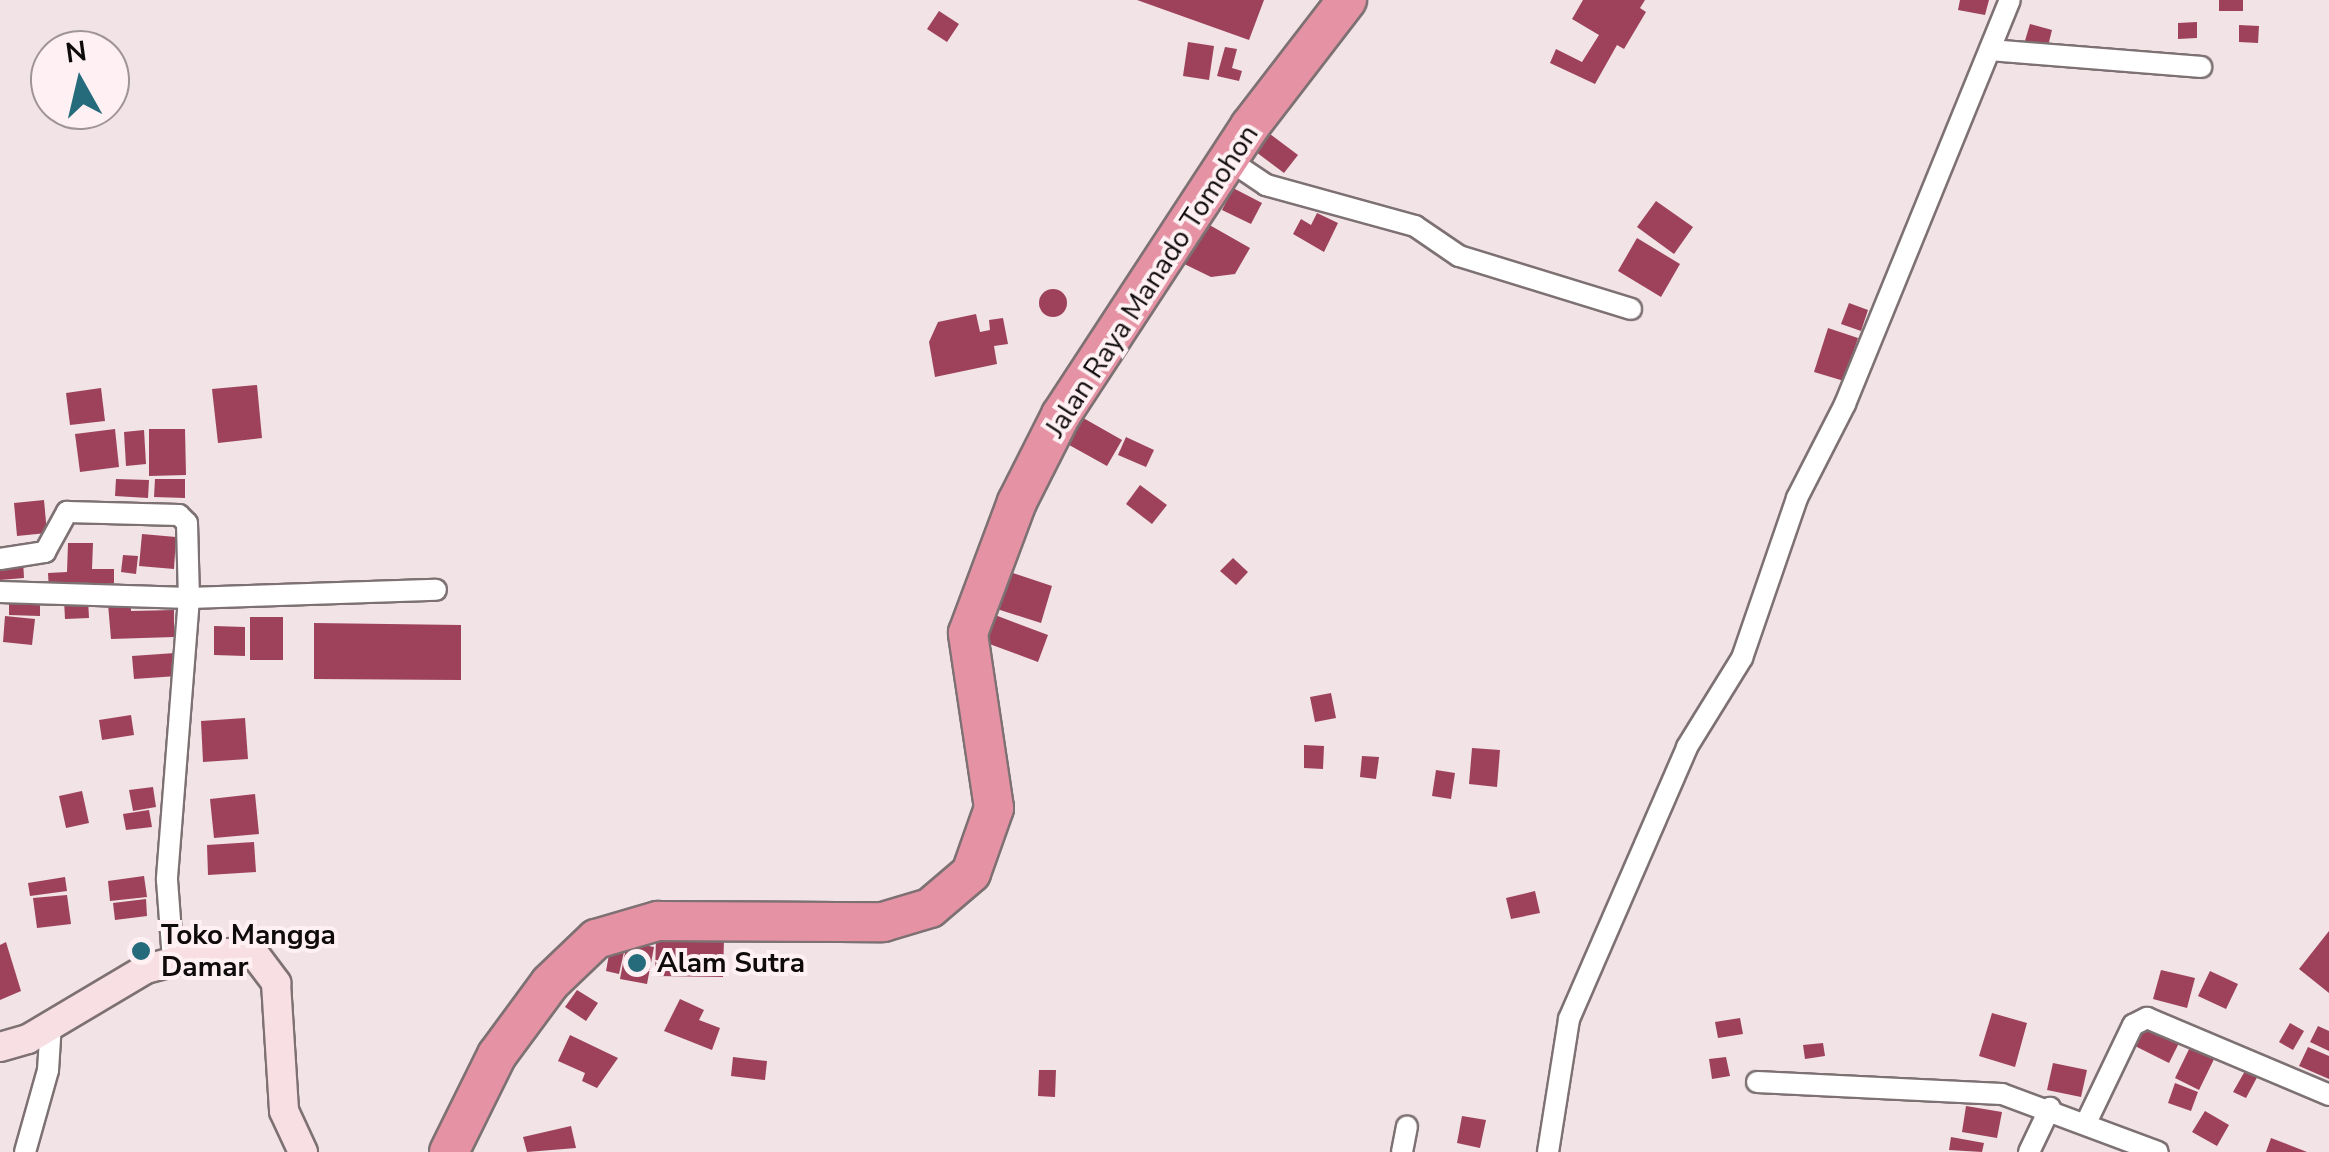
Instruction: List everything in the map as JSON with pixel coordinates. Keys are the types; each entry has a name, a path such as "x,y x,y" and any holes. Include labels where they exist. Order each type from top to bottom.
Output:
{"highway":[{"name":"Jalan Raya Manado Tomohon","path":"449,1152 497,1055 550,983 596,939 658,922 883,922 930,908 971,873 994,808 969,672 968,633 976,600 1061,415 1229,160 1347,0"}],"street":[{"path":"1548,1152 1569,1019 1686,747 1742,658 1797,498 1845,404 2010,0"},
{"path":"1990,50 2201,68"},
{"path":"1229,160 1266,185 1415,226 1459,256 1632,309"},
{"path":"0,559 45,552 67,512 179,515 188,524 189,598 167,880 172,960"},
{"path":"0,592 189,598 436,590"},
{"path":"0,1047 51,1024 112,984 172,960 232,949 266,962 279,1000 284,1111 303,1152"},
{"path":"2086,1123 2134,1025 2144,1018 2329,1095"},
{"path":"24,1152 48,1070 51,1024"},
{"path":"1757,1082 1978,1091 2050,1108 2158,1152"},
{"path":"2029,1152 2050,1108"},
{"path":"1402,1152 1407,1126"}],"building":[{"path":"1137,0 1264,0 1249,40"},
{"path":"1583,0 1645,0 1640,8 1646,12 1624,49 1617,45 1595,84 1550,63 1556,49 1582,62 1599,35 1572,19"},
{"path":"1960,0 1989,0 1985,15 1958,10"},
{"path":"2219,0 2243,0 2243,11 2219,11"},
{"path":"939,11 959,24 947,42 927,29"},
{"path":"2197,22 2197,38 2178,39 2178,23"},
{"path":"2030,24 2052,30 2047,50 2024,44"},
{"path":"2239,25 2259,26 2258,43 2239,42"},
{"path":"1188,42 1214,46 1209,80 1183,76"},
{"path":"1225,47 1237,49 1232,68 1242,71 1239,81 1217,76"},
{"path":"1270,134 1298,155 1284,173 1256,152"},
{"path":"1233,188 1262,203 1251,224 1222,210"},
{"path":"1656,201 1693,227 1674,254 1637,227"},
{"path":"1317,213 1338,223 1324,252 1293,234 1301,219 1311,225"},
{"path":"1206,223 1250,248 1235,274 1211,277 1176,260"},
{"path":"1637,238 1680,264 1661,297 1618,271"},
{"path":"1053,289 1063,293 1067,303 1063,313 1053,317 1043,313 1039,303 1043,293"},
{"path":"1849,303 1868,310 1861,331 1841,324"},
{"path":"976,314 980,332 990,330 989,320 1003,318 1008,344 994,346 997,364 935,377 929,342 938,322"},
{"path":"1828,328 1858,338 1844,381 1814,372"},
{"path":"257,385 262,438 218,443 212,389"},
{"path":"101,388 105,421 70,425 66,393"},
{"path":"1078,415 1122,440 1107,466 1062,441"},
{"path":"115,429 119,467 80,472 75,434"},
{"path":"149,429 185,429 186,475 149,476"},
{"path":"144,430 146,464 126,466 124,432"},
{"path":"1126,437 1154,450 1146,467 1118,455"},
{"path":"116,479 149,480 148,498 115,496"},
{"path":"155,479 185,479 185,498 154,497"},
{"path":"1140,485 1167,505 1152,524 1126,504"},
{"path":"44,500 47,533 17,536 14,503"},
{"path":"142,534 176,537 174,569 139,566"},
{"path":"68,543 93,543 92,569 114,569 114,583 49,591 48,573 67,572"},
{"path":"123,555 138,556 136,574 121,572"},
{"path":"1233,558 1248,572 1236,585 1220,571"},
{"path":"23,560 24,578 0,580 0,562"},
{"path":"1010,572 1052,586 1041,623 997,609"},
{"path":"9,596 40,596 40,616 9,615"},
{"path":"88,599 89,618 65,619 64,600"},
{"path":"131,602 131,611 174,610 174,637 111,639 108,604"},
{"path":"995,615 1048,635 1038,662 984,642"},
{"path":"5,616 35,619 32,645 3,642"},
{"path":"250,617 283,617 283,660 250,660"},
{"path":"314,623 461,625 461,680 314,679"},
{"path":"214,626 245,627 245,656 214,655"},
{"path":"175,653 177,676 134,679 132,656"},
{"path":"1331,693 1336,718 1315,722 1310,697"},
{"path":"131,715 134,735 102,740 99,720"},
{"path":"245,718 248,759 203,762 201,721"},
{"path":"1304,745 1324,746 1323,769 1304,768"},
{"path":"1472,748 1500,750 1497,787 1469,784"},
{"path":"1362,756 1379,757 1376,779 1360,777"},
{"path":"1436,770 1455,773 1451,799 1432,796"},
{"path":"153,787 156,807 133,811 129,790"},
{"path":"82,791 89,823 66,828 59,796"},
{"path":"255,794 259,834 214,838 210,799"},
{"path":"149,810 152,827 126,830 123,814"},
{"path":"254,842 256,872 208,875 207,845"},
{"path":"144,876 147,897 110,901 108,881"},
{"path":"65,877 67,891 30,896 28,883"},
{"path":"1535,891 1540,913 1511,919 1506,898"},
{"path":"67,895 71,924 37,928 33,898"},
{"path":"146,899 147,916 115,920 113,903"},
{"path":"2329,931 2329,993 2299,969"},
{"path":"656,937 724,938 723,977 655,976"},
{"name":"Toko Mangga Damar","path":"151,941 154,957 132,961 128,945"},
{"path":"6,942 21,991 0,1000 0,945"},
{"name":"Alam Sutra","path":"627,942 654,947 647,984 620,979"},
{"path":"610,949 624,952 619,974 606,971"},
{"path":"2161,970 2195,978 2187,1008 2153,999"},
{"path":"2210,971 2238,984 2226,1009 2198,996"},
{"path":"577,990 598,1003 586,1021 565,1007"},
{"path":"680,999 704,1010 699,1020 720,1028 712,1050 664,1031"},
{"path":"1992,1013 2027,1023 2015,1067 1979,1056"},
{"path":"1740,1018 1743,1034 1718,1038 1715,1022"},
{"path":"2290,1023 2304,1031 2293,1050 2279,1042"},
{"path":"2146,1025 2180,1041 2169,1063 2135,1046"},
{"path":"2318,1026 2329,1031 2329,1051 2310,1042"},
{"path":"570,1035 618,1058 597,1088 582,1081 585,1073 558,1061"},
{"path":"2194,1039 2218,1051 2199,1090 2175,1078"},
{"path":"1823,1043 1825,1056 1805,1059 1803,1045"},
{"path":"2308,1047 2329,1056 2329,1079 2299,1066"},
{"path":"733,1057 767,1061 765,1080 731,1076"},
{"path":"1726,1057 1730,1076 1712,1079 1709,1059"},
{"path":"2053,1063 2087,1070 2081,1097 2047,1090"},
{"path":"2249,1064 2261,1070 2246,1098 2233,1092"},
{"path":"1039,1070 1056,1070 1055,1097 1038,1096"},
{"path":"2175,1083 2198,1092 2191,1111 2168,1103"},
{"path":"1966,1106 2002,1112 1997,1138 1962,1132"},
{"path":"2205,1111 2229,1125 2217,1146 2192,1132"},
{"path":"1462,1116 1486,1120 1480,1148 1457,1143"},
{"path":"571,1126 576,1148 527,1152 523,1137"},
{"path":"1951,1137 1984,1143 1982,1152 1949,1150"},
{"path":"2271,1138 2307,1152 2266,1152"}],"place":[{"name":"Toko Mangga Damar","path":"141,951"},
{"name":"Alam Sutra","path":"637,963"}]}
